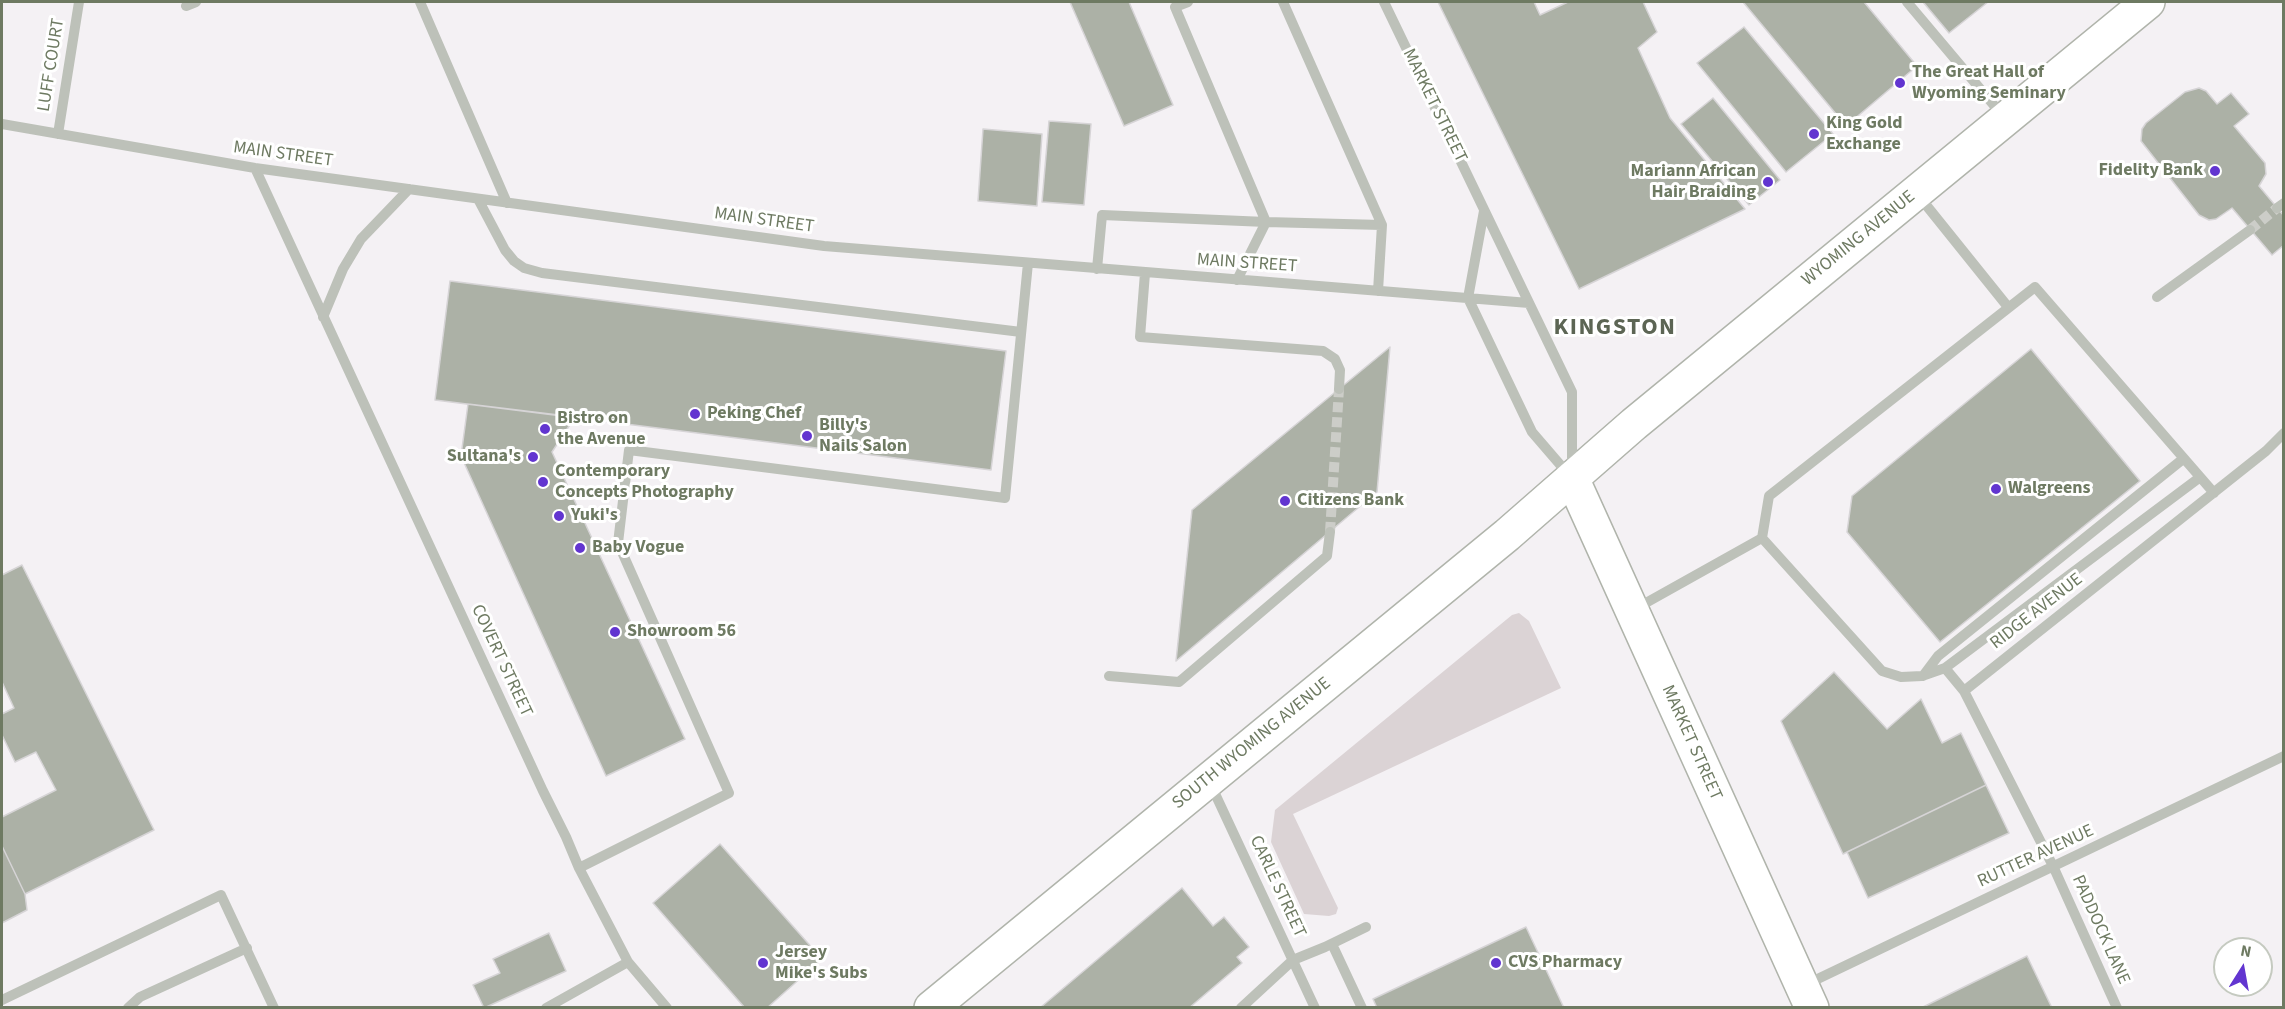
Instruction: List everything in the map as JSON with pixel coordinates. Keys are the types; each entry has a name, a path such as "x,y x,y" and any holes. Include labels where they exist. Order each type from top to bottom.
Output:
{"main road":[{"name":"WYOMING AVENUE","path":"1572,478 1643,416 2148,2"},
{"name":"MARKET STREET","path":"1572,478 1807,997"},
{"name":"SOUTH WYOMING AVENUE","path":"931,1008 1507,535 1572,478"}],"street":[{"name":"LUFF COURT","path":"58,134 79,2"},
{"path":"420,2 507,202"},
{"path":"1188,2 1175,7 1266,222 1237,280"},
{"path":"1283,2 1382,225 1378,291"},
{"name":"MARKET STREET","path":"1384,2 1572,392 1572,478"},
{"path":"1907,2 2005,119"},
{"name":"MAIN STREET","path":"2,124 255,168 824,246 1528,303"},
{"name":"COVERT STREET","path":"255,168 579,867 628,962 667,1008"},
{"path":"324,317 343,269 361,239 409,189"},
{"path":"1916,192 2008,307"},
{"path":"478,199 505,250 514,261 524,268 542,273 1021,332"},
{"path":"1468,298 1484,211"},
{"path":"1096,268 1102,215 1382,225"},
{"path":"2157,297 2250,230"},
{"path":"579,867 729,793 618,543 629,450 1005,498 1028,263"},
{"path":"1144,273 1140,337 1323,351 1335,359 1340,370 1338,389"},
{"path":"1762,538 1769,496 2035,287 2214,494"},
{"name":"MARKET STREET","path":"1468,298 1532,432 1572,478"},
{"name":"RIDGE AVENUE","path":"1964,691 2214,494 2266,451 2283,433"},
{"path":"1922,676 1938,656 2183,459"},
{"path":"1762,538 1881,671 1901,677 1922,676 1945,668 2199,478"},
{"path":"1109,676 1179,682 1327,556 1330,532"},
{"path":"1632,610 1762,538"},
{"path":"1945,668 1964,691 2053,866"},
{"name":"RUTTER AVENUE","path":"1807,997 2053,866 2283,756"},
{"name":"CARLE STREET","path":"1208,780 1315,1008"},
{"name":"PADDOCK LANE","path":"2053,866 2117,1008"},
{"path":"2,1000 221,895 274,1008"},
{"path":"1241,1008 1293,960 1366,927"},
{"path":"1332,944 1362,1008"},
{"path":"128,1008 140,998 247,948"},
{"path":"546,1008 628,962"}],"shaded area":[{"path":"1519,613 1529,621 1561,688 1293,814 1338,908 1336,914 1329,916 1304,914 1271,842 1275,810 1512,615"}],"building":[{"path":"1070,2 1129,2 1173,105 1124,126"},
{"path":"1438,2 1534,2 1540,15 1568,2 1643,2 1657,32 1638,48 1670,118 1745,209 1579,289"},
{"path":"1743,2 1864,2 1917,66 1846,126"},
{"path":"1923,2 1988,2 1949,33"},
{"path":"1744,27 1833,134 1786,172 1697,63"},
{"name":"Fidelity Bank","path":"2199,88 2206,91 2217,104 2231,93 2249,114 2234,126 2265,163 2266,174 2259,186 2284,216 2284,245 2272,255 2232,208 2216,219 2209,220 2199,215 2141,141 2142,129 2146,123 2185,92"},
{"path":"1713,98 1780,180 1749,205 1681,124"},
{"path":"1049,121 1091,124 1084,205 1042,202"},
{"path":"983,129 1042,134 1037,206 978,201"},
{"path":"450,281 1006,351 991,470 435,400"},
{"name":"Citizens Bank","path":"1390,347 1377,492 1176,661 1192,510"},
{"name":"Walgreens","path":"2031,349 2140,481 1940,642 1847,532 1852,496"},
{"path":"468,404 575,417 552,452 685,739 606,776 461,456"},
{"path":"22,565 154,830 25,894 2,846 2,817 56,790 36,752 15,762 2,735 2,714 14,708 2,682 2,575"},
{"path":"1834,672 1887,729 1921,699 1942,743 1961,733 1986,785 1843,854 1781,721"},
{"path":"1986,785 2009,833 1868,898 1847,852"},
{"path":"720,844 822,959 767,1008 745,1008 653,903"},
{"path":"2,846 25,894 27,910 2,923"},
{"path":"1182,888 1213,926 1224,917 1249,947 1237,957 1242,963 1189,1008 1041,1007"},
{"name":"CVS Pharmacy","path":"1526,927 1564,1008 1377,1008 1373,999"},
{"path":"549,933 566,971 484,1008 473,985 500,973 493,959"},
{"path":"2027,956 2052,1008 1921,1008"}],"tunnel":[{"path":"2250,230 2277,208"},
{"path":"1330,532 1339,389"}],"place":[{"name":"The Great Hall of Wyoming Seminary","path":"1900,83"},
{"name":"King Gold Exchange","path":"1814,134"},
{"name":"Fidelity Bank","path":"2215,171"},
{"name":"Mariann African Hair Braiding","path":"1768,182"},
{"name":"Peking Chef","path":"695,414"},
{"name":"Bistro on the Avenue","path":"545,429"},
{"name":"Billy's Nails Salon","path":"807,436"},
{"name":"Sultana's","path":"533,457"},
{"name":"Contemporary Concepts Photography","path":"543,482"},
{"name":"Walgreens","path":"1996,489"},
{"name":"Citizens Bank","path":"1285,501"},
{"name":"Yuki's","path":"559,516"},
{"name":"Baby Vogue","path":"580,548"},
{"name":"Showroom 56","path":"615,632"},
{"name":"Jersey Mike's Subs","path":"763,963"},
{"name":"CVS Pharmacy","path":"1496,963"}],"district":[{"name":"KINGSTON","path":"1615,329"}]}
